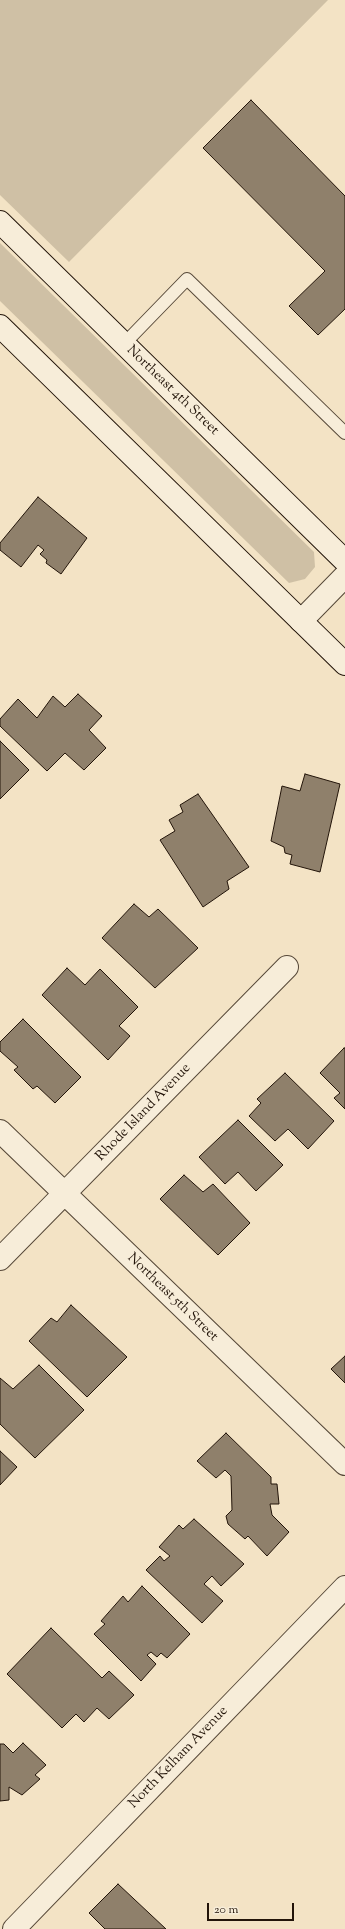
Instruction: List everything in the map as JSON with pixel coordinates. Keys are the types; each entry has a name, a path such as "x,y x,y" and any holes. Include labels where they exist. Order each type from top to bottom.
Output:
{"street":[{"name":"Northeast 4th Street","path":"0,222 345,561"},
{"path":"0,326 345,664"},
{"path":"301,621 345,576"},
{"name":"Rhode Island Avenue","path":"0,1259 287,967"},
{"name":"Northeast 5th Street","path":"0,1131 345,1464"},
{"name":"North Kelham Avenue","path":"14,1929 345,1587"}],"lane":[{"path":"124,344 187,279 345,433"}],"shaded area":[{"path":"0,0 328,0 69,262 0,195"},
{"path":"0,243 314,552 315,567 305,579 289,583 0,301"}],"building":[{"path":"251,100 345,196 345,309 318,335 289,306 325,271 203,148"},
{"path":"38,497 87,538 61,574 46,563 47,560 40,554 44,550 38,545 21,567 0,550 0,543"},
{"path":"78,694 102,716 89,730 106,748 84,770 65,753 47,771 0,726 0,719 18,699 37,718 53,696 65,707"},
{"path":"0,741 29,770 0,799"},
{"path":"305,774 340,784 320,872 290,864 292,855 285,853 284,847 271,841 282,786 300,791"},
{"path":"198,794 249,867 227,881 229,889 203,907 160,840 175,831 169,820 183,812 180,805"},
{"path":"134,904 149,917 158,909 198,948 155,988 102,938"},
{"path":"67,968 85,985 100,969 138,1007 119,1026 130,1036 108,1060 42,995"},
{"path":"23,1019 81,1077 55,1103 37,1086 33,1089 14,1070 18,1067 0,1051 0,1042"},
{"path":"344,1048 345,1109 334,1098 340,1093 320,1073"},
{"path":"285,1073 334,1121 308,1149 288,1129 275,1141 249,1116 261,1103 257,1099"},
{"path":"238,1120 283,1165 256,1191 238,1172 225,1184 199,1157"},
{"path":"184,1175 203,1192 213,1184 250,1223 218,1255 160,1199"},
{"path":"71,1305 127,1357 87,1397 29,1341 51,1318 57,1322"},
{"path":"345,1356 345,1383 331,1369"},
{"path":"39,1365 84,1410 35,1458 0,1424 0,1378 13,1389"},
{"path":"226,1433 271,1477 271,1484 277,1484 279,1504 270,1504 272,1515 289,1532 267,1556 248,1536 245,1539 228,1524 226,1516 232,1510 231,1476 225,1470 216,1478 197,1461"},
{"path":"0,1451 17,1467 0,1485"},
{"path":"194,1519 244,1564 221,1586 212,1576 204,1584 223,1601 202,1623 146,1570 160,1556 164,1561 170,1556 159,1547 179,1525 183,1529"},
{"path":"142,1586 190,1634 167,1658 161,1653 157,1657 151,1652 147,1655 156,1664 141,1681 94,1634 105,1624 101,1621 123,1596 128,1602"},
{"path":"51,1628 102,1678 109,1671 134,1695 109,1719 97,1708 84,1722 76,1714 62,1728 7,1674"},
{"path":"23,1743 46,1765 35,1775 40,1779 22,1795 9,1787 9,1800 0,1801 0,1744 4,1744 13,1753"},
{"path":"118,1884 166,1929 105,1929 89,1913"}]}
